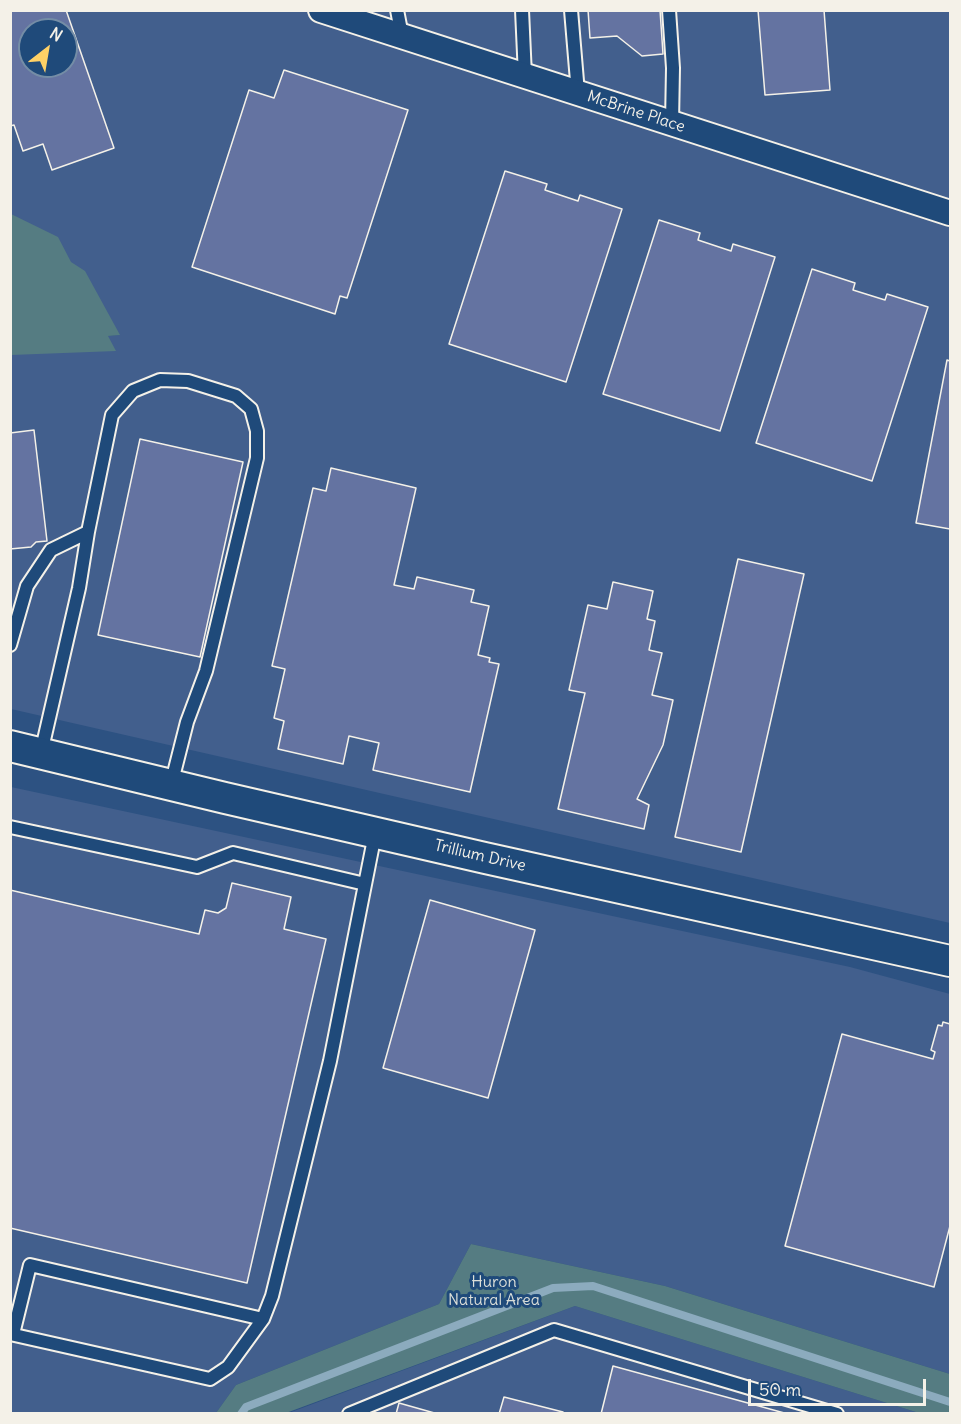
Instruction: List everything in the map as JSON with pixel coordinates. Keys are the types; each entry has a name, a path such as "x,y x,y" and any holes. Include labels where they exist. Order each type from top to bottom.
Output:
{"street":[{"name":"McBrine Place","path":"321,10 951,213"},
{"name":"Trillium Drive","path":"10,746 376,832 951,961"}],"lane":[{"path":"397,10 402,36"},
{"path":"522,10 525,76"},
{"path":"571,10 578,93"},
{"path":"669,10 673,68 672,123"},
{"path":"41,753 79,588 112,415 133,391 160,380 188,381 236,396 251,409 257,431 257,458 206,671 187,722 171,785"},
{"path":"10,645 27,586 51,550 88,532"},
{"path":"10,827 197,867 233,853 365,884"},
{"path":"263,1319 30,1265 12,1334 210,1379 228,1367 263,1319 272,1296 330,1061 376,832"},
{"path":"349,1413 554,1330 837,1413"}],"shaded area":[{"path":"11,11 950,11 950,923 11,709 11,343 119,335 11,228"},
{"path":"11,787 850,967 950,994 950,1374 665,1286 471,1244 439,1304 236,1385 216,1413 11,1414"},
{"path":"575,1306 919,1413 286,1414"}],"green space":[{"path":"11,214 58,237 71,262 85,271 120,335 108,336 116,351 11,355"},
{"name":"Huron Natural Area","path":"471,1244 665,1286 950,1374 950,1413 919,1413 575,1306 286,1413 216,1413 236,1385 439,1304"}],"building":[{"path":"10,10 66,10 69,18 18,18 18,78 78,78 78,44 114,148 52,170 43,144 23,151 14,125 10,126"},
{"path":"588,10 660,10 663,54 642,56 617,36 590,38"},
{"path":"758,10 824,10 830,90 765,95"},
{"path":"284,70 408,110 347,298 340,296 335,314 192,267 249,90 274,98"},
{"path":"505,171 547,184 545,190 578,201 580,195 622,209 566,382 449,344"},
{"path":"659,220 700,233 698,240 731,251 733,244 775,257 720,431 603,394"},
{"path":"812,269 855,283 853,290 885,300 887,294 928,307 872,481 756,443"},
{"path":"947,360 950,361 950,529 916,523"},
{"path":"34,430 47,541 36,542 31,547 10,549 10,433"},
{"path":"140,439 243,462 200,657 98,635"},
{"path":"331,468 416,488 394,585 414,589 417,577 474,590 471,602 489,606 478,655 490,658 489,662 499,664 470,792 373,770 379,743 349,736 343,764 278,749 284,721 274,718 285,669 272,666 313,488 326,491"},
{"path":"738,559 804,574 741,852 675,837"},
{"path":"613,582 653,591 647,619 655,621 649,650 662,653 652,695 673,700 663,745 637,799 649,805 644,829 558,809 585,693 569,690 588,605 607,609"},
{"path":"232,883 291,897 284,929 326,939 247,1283 10,1228 10,890 199,934 205,910 218,913 226,908"},
{"path":"430,900 535,930 488,1098 383,1068"},
{"path":"943,1022 950,1024 950,1226 934,1287 785,1246 842,1034 933,1059 935,1052 931,1050 938,1025 942,1026"},
{"path":"613,1366 788,1414 601,1414"},
{"path":"504,1397 563,1412 562,1414 499,1414"},
{"path":"399,1403 438,1414 396,1414"}],"waterway":[{"path":"241,1414 246,1407 553,1288 593,1286 950,1402"}]}
